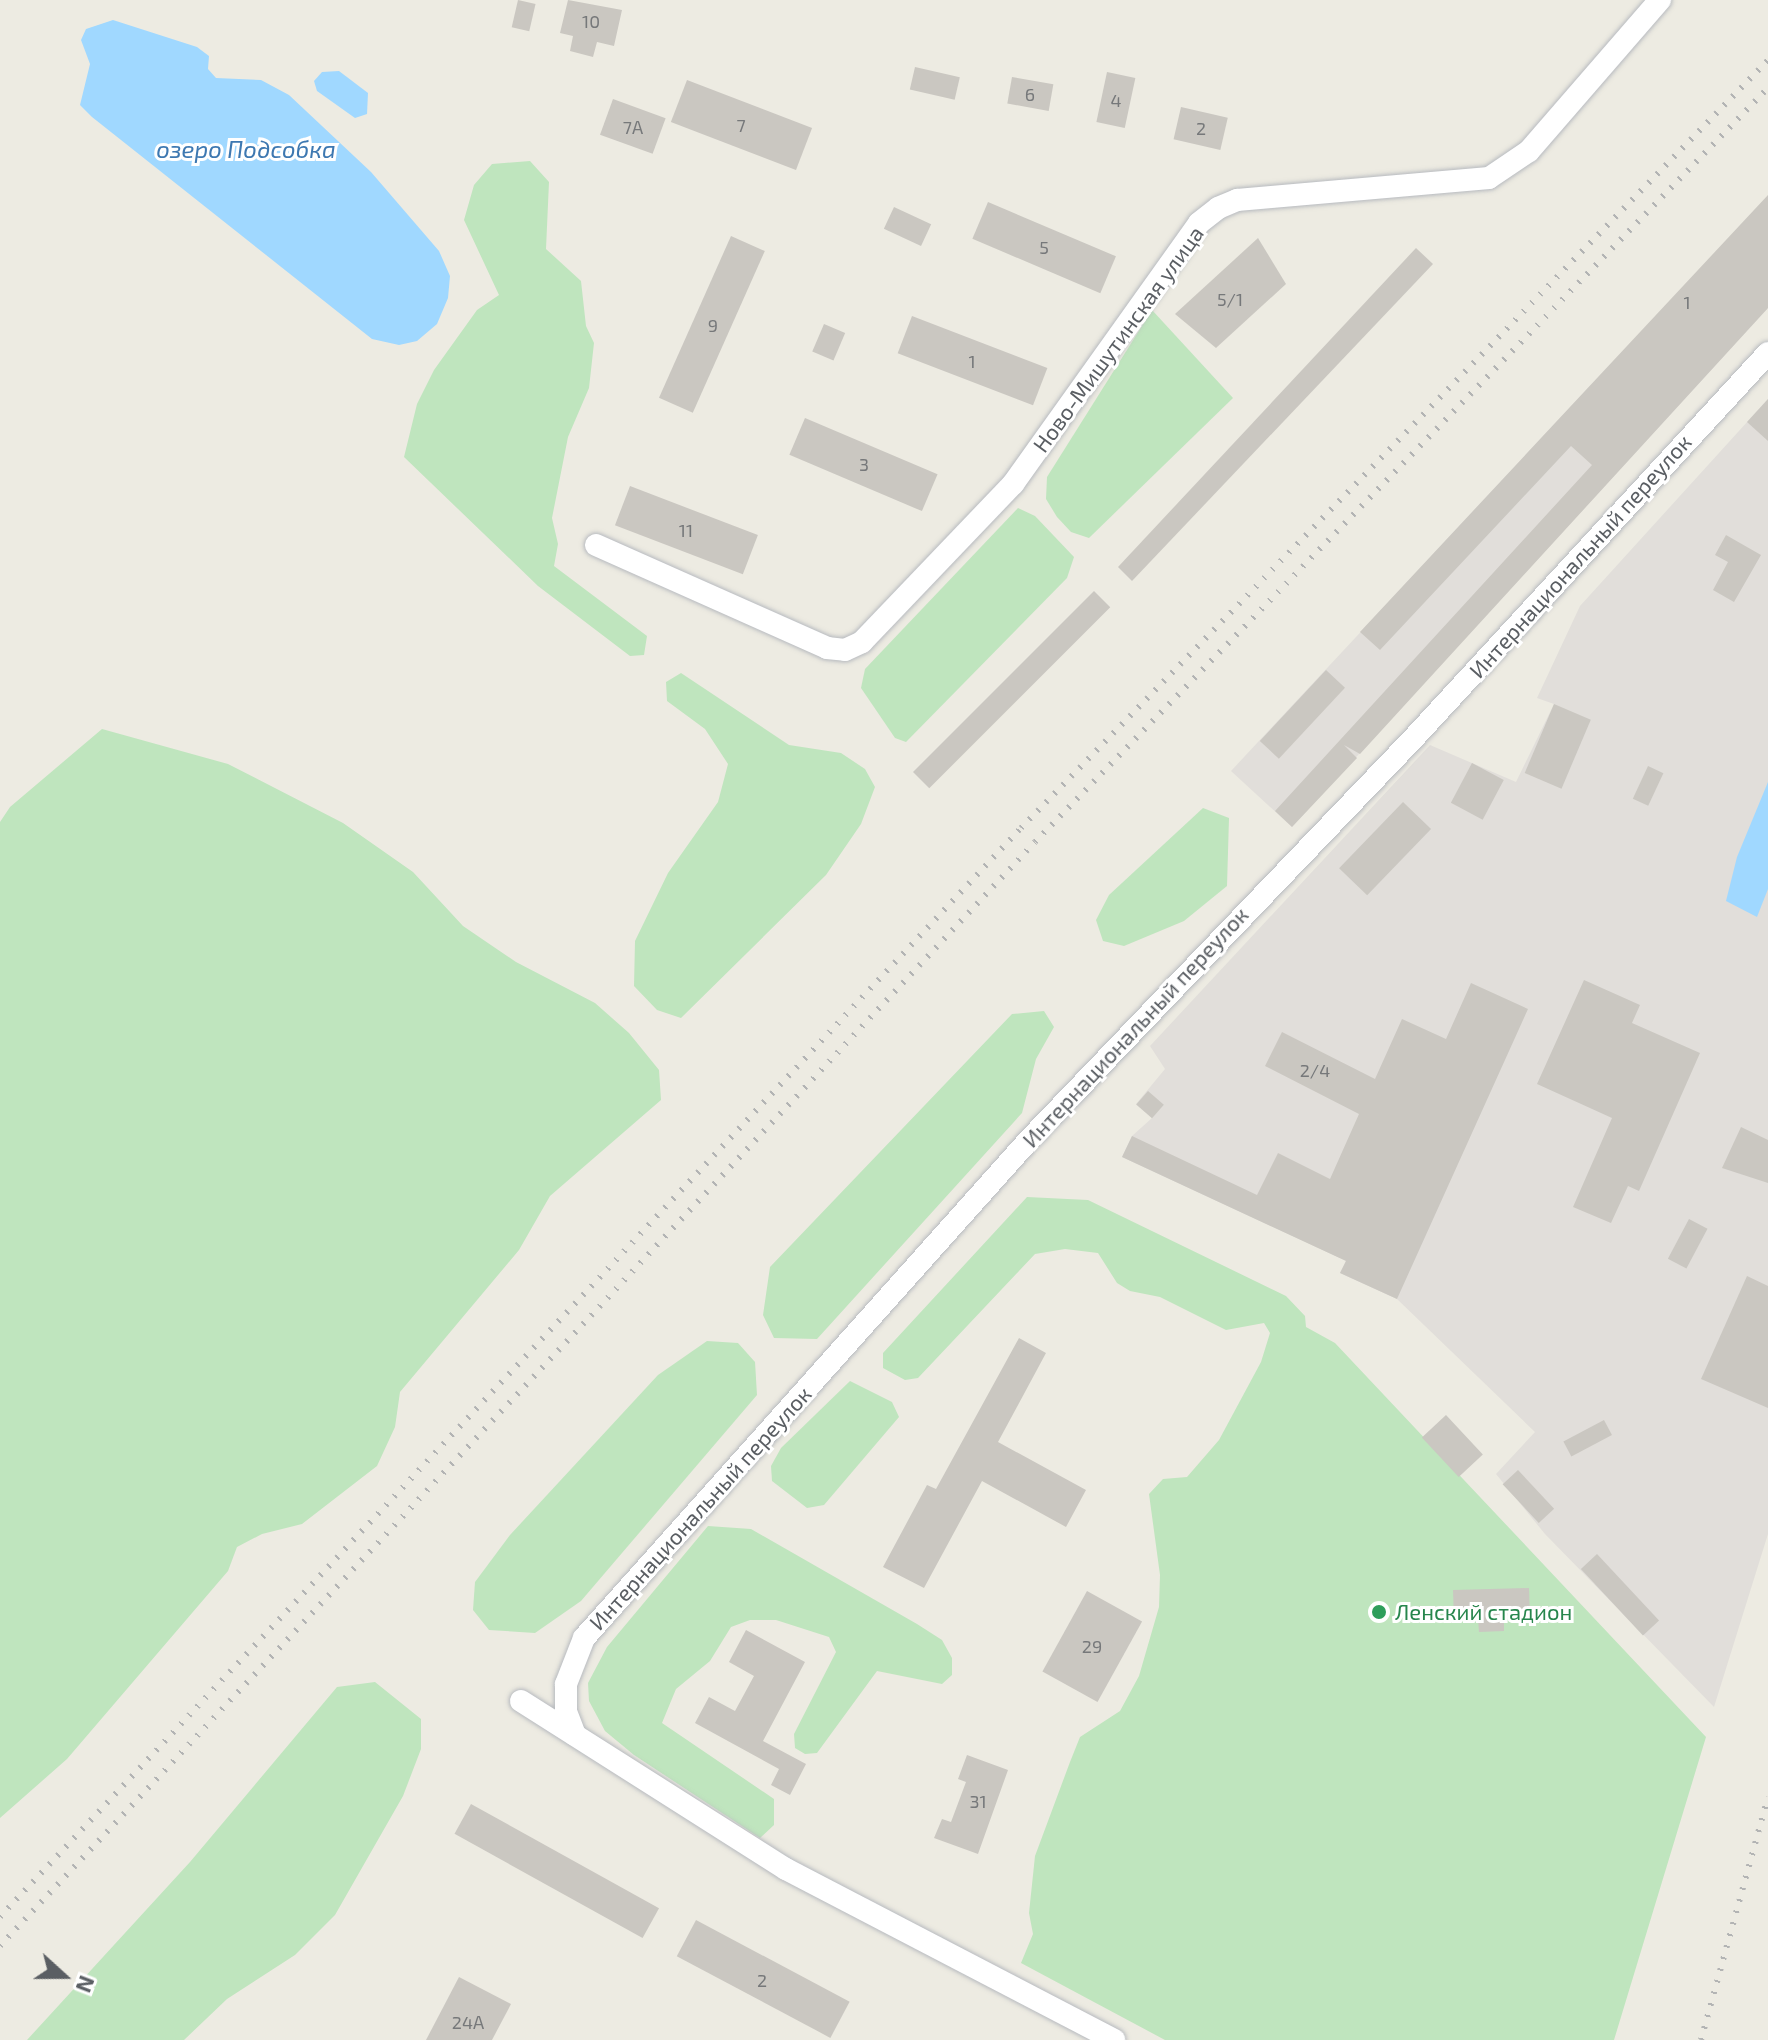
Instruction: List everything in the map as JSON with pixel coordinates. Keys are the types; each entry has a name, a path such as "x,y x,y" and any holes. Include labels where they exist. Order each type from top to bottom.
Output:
{"street":[{"name":"Ново-Мишутинская улица","path":"596,545 827,648 845,650 862,642 1013,484 1199,223 1218,208 1237,200 1489,178 1529,151 1660,0"},
{"name":"Интернациональный переулок","path":"575,1735 566,1711 566,1684 584,1638 1029,1140 1411,741 1768,353"},
{"path":"521,1701 786,1869 1114,2040"}],"shaded area":[{"path":"1768,308 1292,827 1231,771 1591,385"},
{"path":"1768,399 1768,1534 1714,1707 1545,1534 1496,1474 1535,1432 1397,1299 1340,1273 1353,1246 1347,1243 1340,1258 1122,1157 1132,1136 1152,1118 1136,1104 1165,1069 1150,1046 1430,745 1516,782 1554,704 1537,698 1580,606"}],"green space":[{"path":"530,161 549,182 546,249 581,281 586,326 594,343 589,388 568,437 552,518 558,544 554,566 647,636 644,655 630,656 538,586 404,457 417,404 434,370 477,310 499,295 464,220 474,185 492,164"},
{"path":"1152,310 1233,398 1089,538 1071,532 1057,517 1046,499 1047,477"},
{"path":"1018,508 1035,516 1074,557 1067,578 906,742 895,738 861,688 865,669"},
{"path":"681,673 789,745 841,753 865,769 875,787 861,824 826,875 681,1018 657,1010 634,986 635,941 668,873 718,802 728,764 705,729 667,701 666,682"},
{"path":"102,729 228,764 343,823 413,872 463,926 516,962 595,1003 629,1033 659,1070 661,1100 550,1196 519,1250 400,1392 395,1427 377,1466 302,1524 262,1534 237,1547 228,1571 67,1759 0,1818 0,822 10,807"},
{"path":"1203,808 1229,818 1227,886 1184,921 1124,946 1103,941 1096,920 1109,895"},
{"path":"1044,1011 1054,1027 1036,1059 1022,1113 817,1339 774,1338 763,1315 770,1267 1012,1014"},
{"name":"Ленский стадион","path":"1027,1197 1088,1200 1286,1296 1305,1316 1306,1327 1335,1343 1706,1737 1614,2040 1165,2040 1021,1963 1033,1934 1029,1913 1035,1856 1070,1762 1080,1737 1120,1711 1139,1676 1159,1607 1160,1575 1149,1494 1163,1479 1187,1477 1219,1440 1261,1362 1270,1333 1264,1323 1226,1330 1160,1297 1130,1291 1117,1283 1098,1253 1065,1249 1035,1254 918,1378 905,1380 883,1368 883,1353"},
{"path":"707,1341 738,1343 755,1362 757,1395 581,1601 535,1633 489,1630 473,1610 475,1582 510,1535 658,1375"},
{"path":"850,1381 892,1402 899,1417 824,1505 807,1508 772,1481 771,1466 781,1448"},
{"path":"708,1526 751,1529 942,1640 952,1658 952,1675 942,1684 877,1671 817,1753 805,1754 795,1748 794,1734 836,1652 829,1637 776,1620 750,1620 731,1627 710,1661 676,1689 662,1723 774,1799 774,1825 760,1838 634,1755 605,1731 589,1701 588,1683 607,1647"},
{"path":"375,1682 421,1719 421,1749 403,1796 335,1915 295,1955 227,1999 184,2040 27,2040 190,1862 337,1687"}],"water":[{"name":"озеро Подсобка","path":"113,20 197,47 209,56 208,69 216,78 261,80 289,95 371,172 439,251 450,276 448,298 437,324 417,341 399,345 372,339 92,117 80,105 90,64 81,40 86,29"},
{"path":"339,71 368,93 367,114 355,118 317,91 314,81 322,72"},
{"path":"1768,782 1768,889 1757,917 1726,901 1737,857"}],"building":[{"path":"518,0 536,4 529,31 512,27"},
{"path":"568,0 622,10 614,46 597,42 593,57 570,51 573,36 560,33"},
{"path":"915,67 960,77 955,100 910,89"},
{"path":"1107,72 1135,78 1125,128 1096,122"},
{"path":"1012,77 1053,84 1049,111 1007,104"},
{"path":"687,80 812,128 796,170 671,122"},
{"path":"613,99 666,118 653,154 600,135"},
{"path":"1181,107 1228,118 1220,150 1174,139"},
{"path":"1768,195 1768,308 1360,754 1344,745 1357,758 1292,827 1275,811 1592,465 1571,446 1380,650 1360,632"},
{"path":"988,202 1116,256 1100,293 972,239"},
{"path":"894,207 931,224 921,246 884,229"},
{"path":"731,236 765,251 693,413 659,398"},
{"path":"1258,238 1286,284 1216,348 1175,314"},
{"path":"1416,248 1433,264 1132,581 1118,567"},
{"path":"912,316 1047,368 1033,405 898,353"},
{"path":"824,324 845,333 833,361 812,352"},
{"path":"1768,399 1768,441 1747,422"},
{"path":"805,418 938,474 922,511 789,455"},
{"path":"630,486 758,535 743,574 615,525"},
{"path":"1726,535 1761,555 1734,602 1713,590 1728,562 1715,555"},
{"path":"1094,591 1110,607 929,788 913,772"},
{"path":"1326,670 1345,688 1279,759 1260,741"},
{"path":"1554,704 1591,720 1562,789 1525,773"},
{"path":"1472,763 1504,780 1483,820 1451,803"},
{"path":"1648,766 1663,773 1648,806 1633,799"},
{"path":"1403,802 1431,829 1367,895 1339,868"},
{"path":"1584,980 1640,1005 1632,1023 1700,1053 1639,1191 1628,1186 1611,1223 1573,1207 1612,1118 1537,1084"},
{"path":"1471,983 1528,1009 1397,1299 1340,1273 1346,1261 1122,1157 1132,1136 1257,1195 1278,1153 1330,1179 1359,1114 1265,1066 1282,1032 1375,1079 1402,1019 1446,1039"},
{"path":"1148,1091 1164,1105 1152,1118 1136,1105"},
{"path":"1741,1127 1768,1140 1768,1183 1722,1168"},
{"path":"1689,1219 1708,1229 1686,1269 1668,1259"},
{"path":"1747,1276 1768,1286 1768,1408 1701,1379"},
{"path":"1019,1338 1046,1353 998,1442 1086,1490 1066,1527 982,1481 924,1588 883,1567 927,1485 936,1489"},
{"path":"1446,1415 1483,1454 1459,1477 1422,1438"},
{"path":"1604,1420 1612,1435 1571,1457 1563,1442"},
{"path":"1518,1470 1554,1509 1539,1523 1503,1484"},
{"path":"1597,1554 1659,1621 1643,1636 1581,1569"},
{"path":"1529,1588 1530,1618 1504,1619 1504,1631 1479,1632 1478,1619 1454,1620 1453,1590"},
{"path":"1087,1591 1142,1622 1097,1702 1042,1671"},
{"path":"746,1630 805,1662 763,1741 806,1764 790,1795 771,1785 779,1769 695,1723 709,1697 735,1711 754,1676 729,1662"},
{"path":"967,1755 1008,1770 978,1854 934,1838 942,1819 951,1822 966,1782 958,1779"},
{"path":"471,1804 659,1908 643,1938 455,1834"},
{"path":"696,1920 850,2002 830,2038 677,1956"},
{"path":"459,1977 511,2004 492,2040 426,2040"}],"railway":[{"path":"0,1917 1021,828 1768,60"},
{"path":"0,1946 1035,842 1768,88"},
{"path":"1701,2040 1768,1797"}],"place":[{"name":"Ленский стадион","path":"1379,1612"}]}
